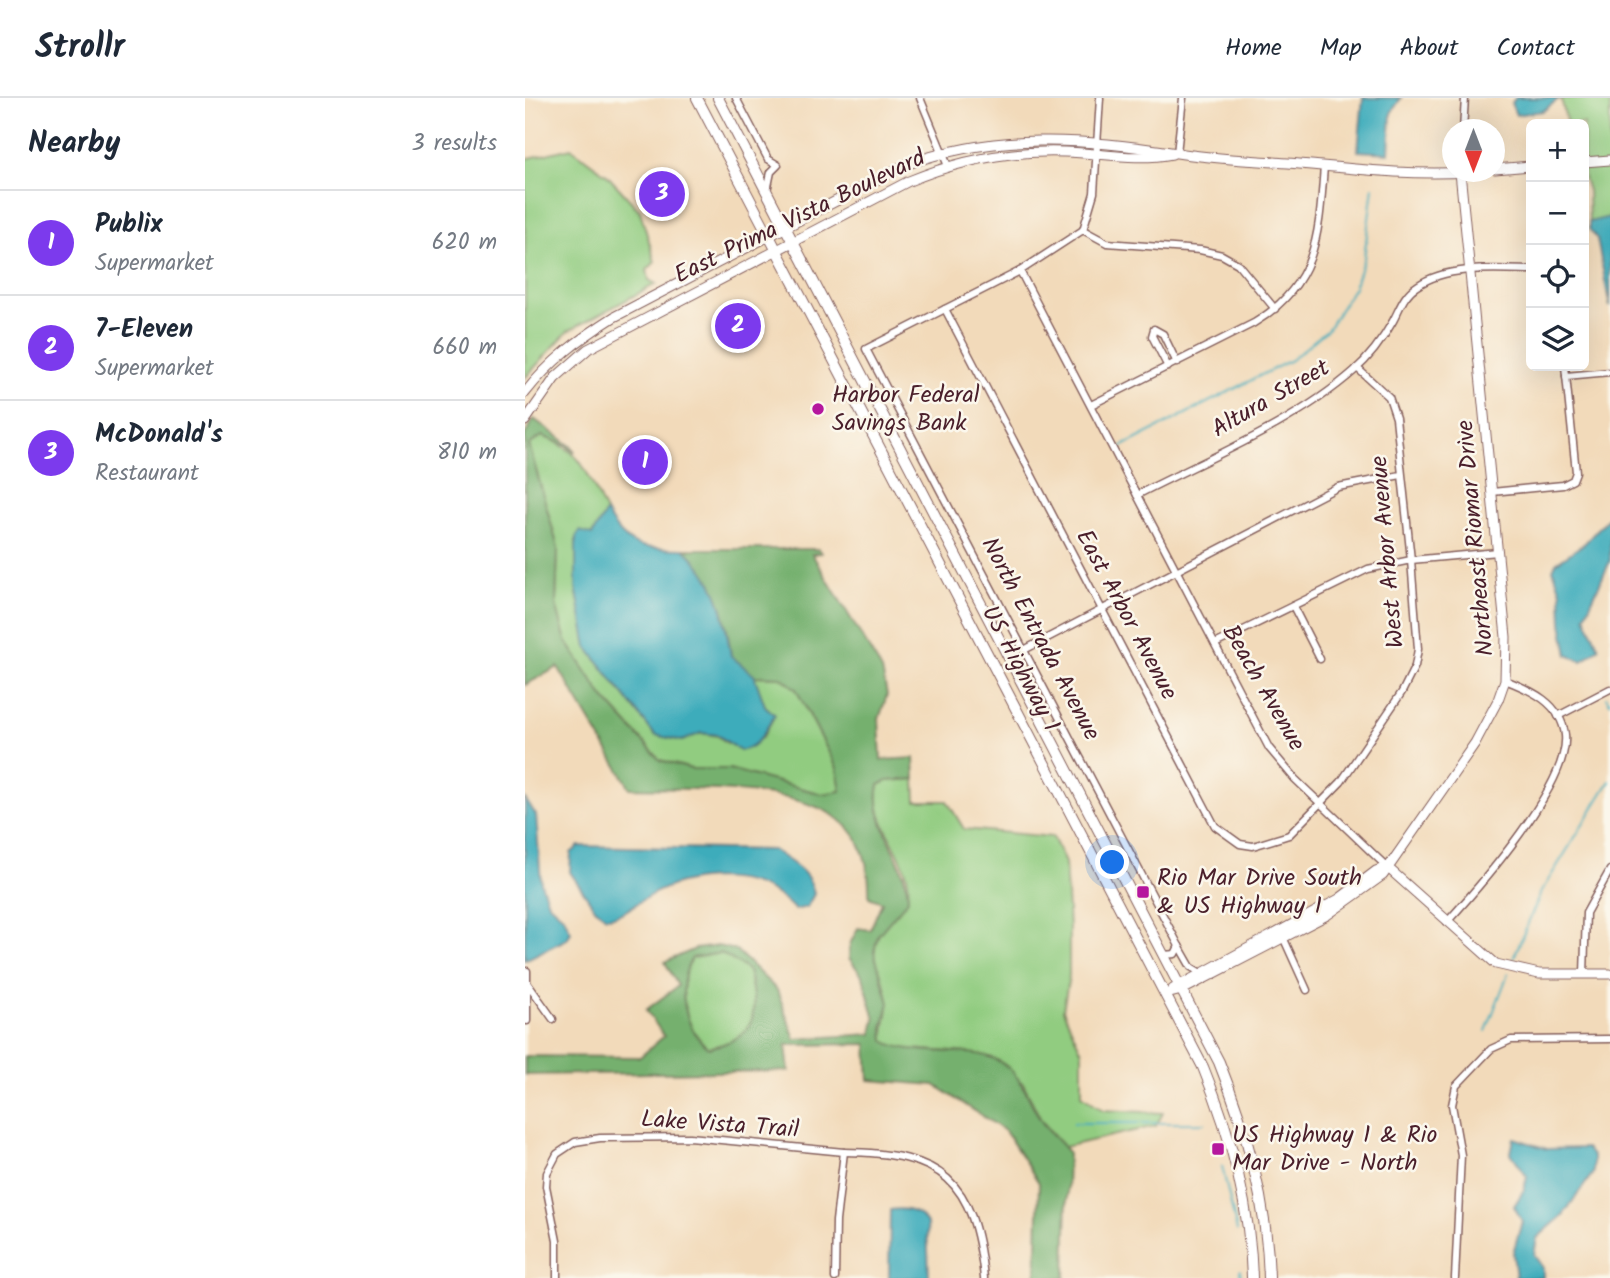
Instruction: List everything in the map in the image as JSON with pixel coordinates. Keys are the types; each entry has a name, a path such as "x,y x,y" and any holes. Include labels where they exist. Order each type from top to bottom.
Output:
{"main road":[{"name":"US Highway 1","path":"697,98 1203,1067 1231,1144 1248,1221 1252,1278"},
{"name":"US Highway 1","path":"718,98 1219,1062 1248,1141 1264,1220 1269,1278"},
{"path":"959,598 976,612 986,615"},
{"path":"974,626 983,628 999,640"}],"street":[{"path":"737,98 768,159 778,165 771,172 767,191"},
{"path":"920,98 945,153 948,166"},
{"path":"945,309 1020,271 1083,230 1094,193 1100,98"},
{"path":"1177,153 1183,98"},
{"path":"1464,119 1465,98"},
{"name":"East Prima Vista Boulevard","path":"525,393 545,368 579,339 769,235 905,165 945,153 1014,141 1097,143 1324,166 1442,171"},
{"name":"East Prima Vista Boulevard","path":"525,421 555,378 588,349 776,248 909,181 948,166 1015,153 1151,158 1177,153"},
{"path":"1589,162 1610,160"},
{"path":"1091,405 1177,363 1275,309 1303,278 1313,254 1319,235 1324,166"},
{"path":"1505,168 1526,166"},
{"name":"Northeast Riomar Drive","path":"1166,994 1356,897 1383,875 1475,743 1498,700 1505,680 1506,637 1461,182"},
{"path":"1083,230 1107,243 1200,250 1222,255 1238,264 1275,309"},
{"name":"Altura Street","path":"1137,495 1299,411 1332,389 1357,368 1380,342 1403,300 1416,286 1439,275 1526,270"},
{"name":"Beach Avenue","path":"1020,271 1269,748 1387,867 1489,960 1503,967 1539,974 1610,974"},
{"name":"North Entrada Avenue","path":"945,309 866,349 1179,946 1191,967 1201,973"},
{"name":"East Arbor Avenue","path":"945,309 1215,826 1240,844 1267,844 1289,835 1321,802"},
{"path":"1168,367 1152,336 1154,329 1163,334 1177,363"},
{"name":"West Arbor Avenue","path":"1321,802 1341,782 1402,692 1415,666 1418,649 1396,418 1389,397 1357,368"},
{"path":"1492,492 1563,485 1573,480 1576,472 1566,371"},
{"path":"1566,376 1610,372"},
{"path":"1024,650 1338,487 1401,474"},
{"path":"1215,644 1349,575 1411,560 1497,552"},
{"path":"1293,606 1320,659"},
{"path":"1447,922 1486,879 1551,785 1563,759 1565,735 1558,716 1532,691 1505,680"},
{"path":"1558,716 1610,689"},
{"path":"1584,974 1586,913 1610,870"},
{"path":"1282,935 1307,990"},
{"name":"Northeast Riomar Drive","path":"1181,987 1201,973 1282,935"},
{"path":"1164,955 1175,954 1179,946"},
{"path":"527,971 527,1021"},
{"path":"527,983 554,1019"},
{"path":"1455,1278 1461,1155 1452,1105 1456,1086 1491,1049 1511,1040 1610,1039"},
{"name":"Lake Vista Trail","path":"557,1278 558,1241 546,1185 547,1173 557,1154 575,1142 600,1138 690,1137 844,1152 881,1152 937,1171 961,1191 975,1218 984,1278"},
{"path":"835,1278 844,1152"}],"green space":[{"path":"1561,98 1610,98 1610,221 1589,222 1589,119 1566,119"},
{"path":"571,148 607,175 640,211 655,262 647,270 649,280 656,284 568,331 525,378 525,159"},
{"path":"534,419 572,447 575,453 566,445 542,436 529,445 558,548 556,605 566,641 603,697 660,760 691,769 729,769 822,794 841,791 837,768 796,689 781,677 754,676 731,656 718,598 705,572 684,549 818,549 821,553 812,554 882,670 887,695 879,719 881,760 914,758 915,779 887,781 879,785 880,814 902,871 908,900 878,935 874,952 889,1003 883,1026 884,1041 913,1050 979,1054 1005,1065 1017,1077 1043,1123 1068,1152 1065,1278 1036,1278 1039,1183 1005,1131 935,1085 869,1080 867,1044 786,1045 789,1071 525,1075 525,1056 640,1057 664,1036 646,1010 678,986 665,962 695,949 718,946 736,950 777,990 795,1039 872,1034 875,1019 863,977 849,958 850,944 858,928 870,930 882,902 869,897 864,855 855,836 840,820 820,808 768,795 739,791 630,788 558,667 525,685 525,435","holes":["721,953 748,970 753,1000 751,1022 746,1031 737,1038 708,1048 693,1029 685,1006 684,981 692,958"]},
{"path":"542,436 567,449 583,465 606,512 592,535 576,587 587,647 654,734 682,741 701,733 718,736 727,743 762,738 775,715 765,706 754,676 782,677 796,689 837,768 842,791 822,794 729,769 691,769 660,760 603,697 566,641 556,605 558,548 529,445"},
{"path":"915,779 916,801 947,801 964,829 1053,837 1065,863 1069,927 1069,976 1063,1010 1082,1052 1082,1095 1103,1110 1163,1113 1156,1126 1064,1147 1041,1120 1023,1083 966,1053 897,1048 884,1041 887,995 875,945 882,929 903,905 908,882 879,811 879,785 887,781"},
{"path":"721,953 748,970 753,1012 746,1031 725,1044 708,1048 700,1040 688,1018 683,994 684,981 692,958"}],"water":[{"path":"1363,98 1401,98 1391,113 1389,153 1358,151"},
{"path":"1516,98 1560,98 1543,111 1516,115 1511,103"},
{"path":"1610,217 1610,307 1597,239 1589,229 1589,222"},
{"path":"606,512 629,541 647,547 684,549 713,585 722,611 731,656 754,675 765,706 775,715 761,737 747,749 740,751 718,735 701,733 682,741 655,735 587,647 576,587 576,537 580,531 592,535"},
{"path":"1610,516 1610,561 1585,616 1599,648 1582,661 1568,655 1562,623 1561,592 1553,569 1556,563 1585,543"},
{"path":"525,799 536,815 541,883 548,903 564,917 571,932 567,939 525,960"},
{"path":"579,846 773,850 804,873 814,894 807,907 795,910 763,887 745,881 705,879 667,888 624,912 606,917 594,907 570,872 571,853"},
{"path":"1514,1138 1547,1149 1586,1148 1593,1157 1593,1173 1563,1215 1537,1238 1534,1255 1543,1268 1543,1278 1516,1278 1513,1253 1522,1221 1514,1206 1524,1190 1527,1176 1511,1153"},
{"path":"890,1210 911,1211 927,1224 929,1278 889,1278"}],"waterway":[{"path":"1121,447 1291,360 1328,329 1354,287 1364,258 1373,187"},
{"path":"1606,697 1610,703"},
{"path":"1511,964 1541,892 1610,781"},
{"path":"1486,1031 1508,974"},
{"path":"1074,1123 1205,1123"},
{"path":"1222,1166 1237,1231"},
{"path":"1240,1270 1241,1278"}],"place":[{"name":"McDonald's","path":"662,194"},
{"name":"7-Eleven","path":"738,326"},
{"name":"Harbor Federal Savings Bank","path":"818,409"},
{"name":"Publix","path":"645,462"},
{"name":"Rio Mar Drive South & US Highway 1","path":"1143,892"},
{"name":"US Highway 1 & Rio Mar Drive - North","path":"1218,1149"}]}
